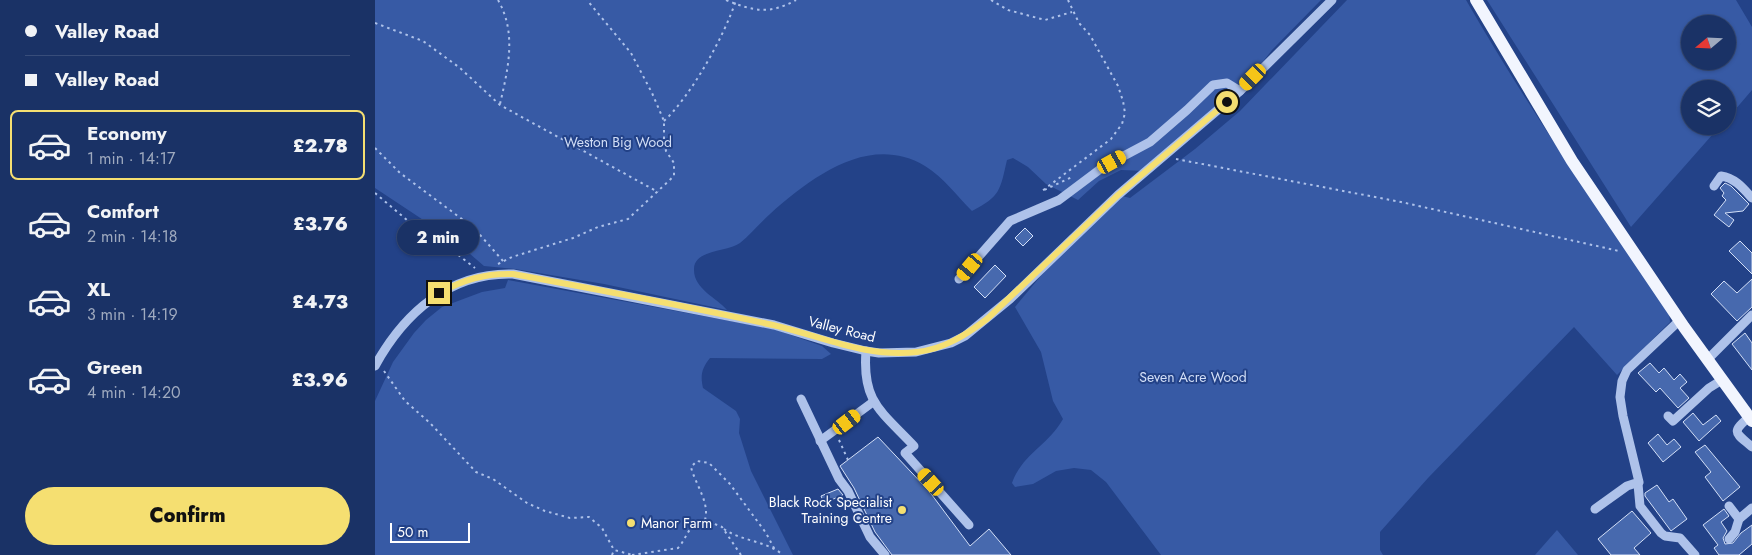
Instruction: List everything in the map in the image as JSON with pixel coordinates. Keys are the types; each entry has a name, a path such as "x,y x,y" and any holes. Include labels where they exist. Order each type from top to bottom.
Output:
{"main road":[{"path":"1476,0 1541,112 1679,320 1751,419"}],"street":[{"name":"Valley Road","path":"377,363 393,336 419,307 453,286 486,273 513,274 775,325 833,343 879,353 916,352 951,343 965,336 1010,299 1099,213 1240,91 1331,0"},
{"path":"959,279 1010,221 1059,200 1103,167 1150,142 1213,85 1227,83 1240,91"},
{"path":"1714,186 1721,176 1729,177 1740,185 1752,198"},
{"path":"1707,360 1752,314"},
{"path":"1679,320 1627,370 1622,381 1621,404 1640,479 1638,484 1640,506 1661,533 1665,536 1681,538 1695,555"},
{"path":"866,351 865,376 873,402 914,446 905,453 969,525"},
{"path":"1668,416 1673,421 1709,388 1723,380"},
{"path":"801,400 839,479 848,492 870,537 885,555"},
{"path":"820,441 873,402"},
{"path":"1751,419 1738,427 1737,430 1739,436 1752,447"},
{"path":"1595,509 1627,486 1638,484"},
{"path":"1729,506 1739,519"},
{"path":"1729,539 1735,532 1739,519 1752,508"}],"path":[{"path":"498,0 506,15 510,61 500,105"},
{"path":"375,193 414,226 448,247 473,268 486,273 512,257 573,238 598,227 628,219 674,176 674,163 666,151 664,121 653,93 631,53 587,0"},
{"path":"726,0 749,10 767,10 785,6 796,0"},
{"path":"664,121 678,108 724,33 736,0"},
{"path":"991,0 1008,10 1045,20 1073,12"},
{"path":"1068,0 1079,24 1090,35 1118,86 1125,114 1111,139 1042,191 1076,175"},
{"path":"375,23 423,41 460,68 500,105 657,192"},
{"path":"375,148 400,173 474,228 503,261"},
{"path":"1164,157 1401,202 1635,255"},
{"path":"377,363 405,401 437,431 475,472 498,482 527,503 545,511 571,518 589,517 602,528 614,550 632,555 678,548 688,530 705,520 722,527 733,536 775,550 783,555"},
{"path":"835,431 848,460"},
{"path":"705,520 707,513 691,467 697,461 709,463 730,484 767,533 775,550"},
{"path":"722,527 741,555"},
{"path":"612,555 614,550"}],"green space":[{"name":"Weston Big Wood","path":"375,0 1321,0 1272,50 1240,91 1147,171 1121,170 1099,181 1078,200 1046,184 1028,167 1013,158 1007,160 998,191 989,201 972,211 932,170 904,157 883,154 862,157 842,164 804,186 770,214 740,243 705,255 695,263 695,277 698,283 727,310 604,284 515,269 484,266 455,241 375,188"},
{"name":"Seven Acre Wood","path":"1347,0 1466,0 1539,119 1669,313 1670,322 1617,375 1574,327 1428,478 1380,532 1380,550 1383,555 1161,555 1106,482 1091,470 1074,468 1056,471 1033,484 1015,487 1012,483 1023,464 1050,436 1063,419 1053,401 1041,352 1015,307 1073,237 1118,195 1130,198 1195,149 1240,111"},
{"path":"1487,0 1736,0 1752,27 1752,90 1736,109 1736,80 1681,80 1681,135 1712,135 1631,227"},
{"path":"508,280 774,329 822,346 831,354 822,359 710,358 702,372 703,388 736,411 740,419 739,433 751,471 793,555 375,555 375,401 393,362 414,333 442,307 482,292 505,288"},
{"path":"1557,530 1578,555 1535,555"}],"building":[{"path":"1725,183 1731,186 1749,204 1743,211 1725,213 1734,220 1729,227 1714,215 1726,200 1722,196 1724,193 1720,188"},
{"path":"1025,228 1033,236 1023,246 1015,238"},
{"path":"1740,241 1752,253 1752,274 1729,251"},
{"path":"995,265 1006,276 985,298 974,287"},
{"path":"1752,279 1752,307 1737,321 1711,294 1724,281 1737,293"},
{"path":"1745,333 1752,343 1752,370 1732,344"},
{"path":"1650,363 1659,373 1664,368 1674,380 1680,374 1687,382 1680,388 1689,398 1678,408 1660,388 1656,392 1638,373"},
{"path":"1693,413 1703,425 1716,415 1721,421 1699,441 1683,422"},
{"path":"1658,434 1667,445 1674,439 1681,447 1663,462 1648,443"},
{"name":"Black Rock Specialist Training Centre","path":"878,437 929,491 970,546 989,529 1011,555 892,555 875,532 854,488 840,466"},
{"path":"1705,445 1740,487 1723,501 1705,477 1711,472 1695,452"},
{"path":"1657,485 1669,502 1673,499 1687,519 1671,531 1645,496 1645,493"},
{"path":"838,489 843,495 824,503 821,496"},
{"path":"1724,509 1729,516 1721,522 1727,531 1723,538 1725,544 1733,543 1741,533 1752,525 1752,544 1739,555 1719,555 1714,548 1718,545 1703,525"},
{"path":"1632,511 1651,533 1634,548 1640,555 1611,555 1598,539"}],"place":[{"name":"Black Rock Specialist Training Centre","path":"902,510"},
{"name":"Manor Farm","path":"631,523"}],"route":[{"path":"439,293 477,276 498,273 513,274 775,325 822,340 866,351 898,353 926,351 951,343 965,336 987,319 1118,195 1227,102"}]}
